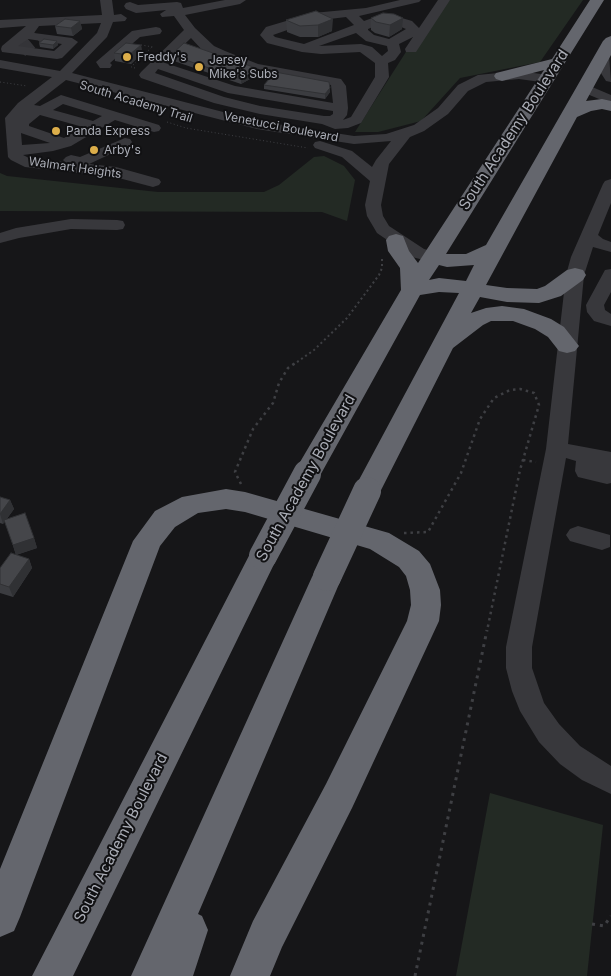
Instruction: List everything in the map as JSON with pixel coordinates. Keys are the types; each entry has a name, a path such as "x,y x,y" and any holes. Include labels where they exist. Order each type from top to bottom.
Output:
{"highway":[{"name":"South Academy Boulevard","path":"52,976 263,556 307,474 432,257 565,79 597,0"},
{"name":"South Academy Boulevard","path":"565,79 603,55 611,41"},
{"path":"502,76 565,79"},
{"name":"South Academy Boulevard","path":"151,976 327,576 367,491 472,288 573,109 565,79"},
{"path":"573,109 602,104 611,106"},
{"path":"389,246 399,251 412,268 412,290 439,285 472,288 525,297 539,296 553,291 575,275"},
{"path":"432,257 447,261 470,260 490,255 490,272 497,281 506,288 525,297"},
{"path":"441,348 474,320 486,314 502,313 522,316 543,324 556,332 567,346"},
{"path":"0,917 147,541 165,519 176,511 192,504 226,499 245,502 379,541 395,549 409,560 419,572 425,590 426,605 423,621 356,761 267,935 250,976"},
{"path":"173,976 246,758"}],"street":[{"path":"106,0 108,19"},
{"path":"36,19 108,19 180,15 240,0"},
{"path":"415,0 346,16 313,17 270,30 266,34 270,40 281,44 321,50 360,48 382,63 402,63 444,0"},
{"path":"130,6 136,9 177,6 180,15 191,31 213,51 255,67 336,82 340,86 340,115 334,120 324,120 260,110 219,100 146,75"},
{"path":"0,24 76,13 84,9"},
{"path":"346,16 358,21 362,32 370,38 393,44 395,52 382,63"},
{"path":"24,35 36,19"},
{"name":"Walmart Heights","path":"108,19 103,34 59,78 34,111 12,118 16,157 25,162 116,172 153,182"},
{"path":"302,48 381,19 395,20 408,24 412,29 409,34 390,43"},
{"path":"133,96 146,75 191,31"},
{"path":"105,65 149,32"},
{"path":"324,120 336,125 348,124 356,120 382,77 382,63 370,38"},
{"path":"603,55 606,70 611,78"},
{"name":"Venetucci Boulevard","path":"0,64 59,78 77,85 257,124 327,138 354,140 405,134 431,121 463,88 482,78 502,76"},
{"path":"156,64 233,90 341,108"},
{"path":"202,111 233,90 248,84 269,70"},
{"name":"Venetucci Boulevard","path":"0,72 59,78"},
{"path":"565,79 611,100"},
{"name":"Venetucci Boulevard","path":"133,96 189,120 230,130 328,146 347,154 378,180"},
{"path":"70,145 23,129 21,126 23,120 34,111 61,99 114,115 158,123"},
{"path":"34,111 100,128 130,140"},
{"path":"46,164 70,145 100,128 114,115"},
{"path":"189,120 257,124"},
{"path":"405,134 381,163 373,205 375,216 389,246 432,257"},
{"path":"70,145 69,159 81,162 130,140"},
{"path":"87,168 130,140"},
{"path":"15,150 70,145"},
{"path":"611,184 575,275 557,449 519,647 519,668 525,691 534,711 549,733 570,755 592,771 611,780"},
{"path":"0,238 16,233 71,224 117,225"},
{"path":"589,236 596,243 611,247"},
{"path":"611,274 596,305 596,312 602,317 611,320"},
{"path":"557,449 602,459"},
{"path":"578,535 602,541"}],"path":[{"path":"137,45 152,47"},
{"name":"South Academy Trail","path":"158,123 312,149"},
{"path":"366,292 382,268 389,246"},
{"path":"592,924 604,926 611,916"}],"shaded area":[{"path":"439,0 583,0 540,62 460,78 421,121 378,132 355,132"},
{"path":"324,156 344,166 355,180 347,221 322,212 0,211 0,173 7,176 158,192 264,192 279,185 314,157"},
{"path":"490,793 603,825 587,976 456,976"}],"building":[{"path":"316,11 333,19 318,25 300,26 286,20"},
{"path":"383,13 394,14 403,18 390,25 376,22 371,18"},
{"path":"65,19 80,21 71,28 55,26"},
{"path":"44,39 57,41 53,45 39,43"},
{"path":"126,43 141,45 129,55 114,53"},
{"path":"184,43 259,69 241,79 171,55"},
{"path":"275,72 329,82 330,88 325,94 264,85"},
{"path":"0,497 10,500 0,514"},
{"path":"25,513 34,538 13,545 4,520"},
{"path":"11,553 29,559 9,587 0,584 0,568"}],"tunnel":[{"path":"21,51 38,37"}],"place":[{"name":"Freddy's","path":"127,57"},
{"name":"Jersey Mike's Subs","path":"199,67"},
{"name":"Panda Express","path":"56,131"},
{"name":"Arby's","path":"94,150"}]}
